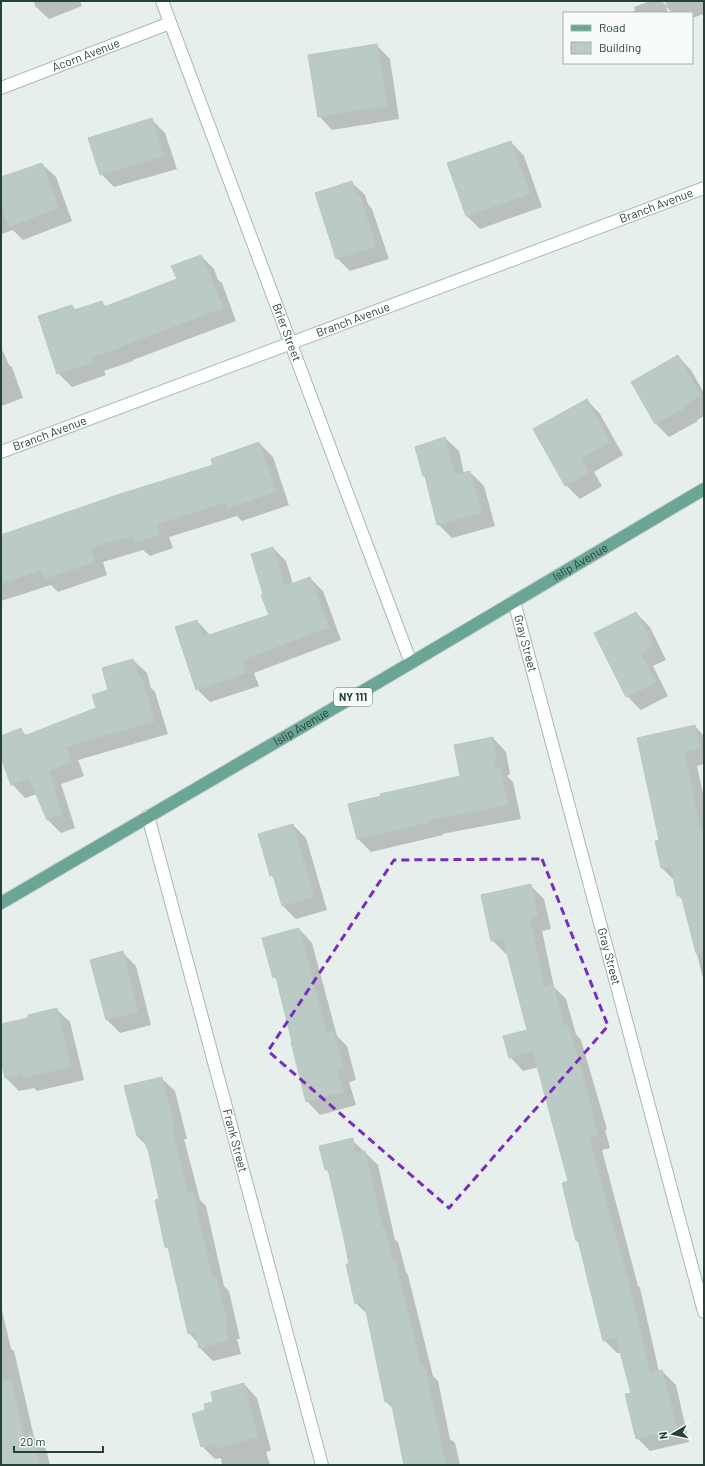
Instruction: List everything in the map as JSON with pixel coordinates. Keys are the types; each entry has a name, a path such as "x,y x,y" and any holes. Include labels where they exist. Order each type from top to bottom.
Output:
{"main road":[{"name":"Islip Avenue","path":"1,903 704,490"}],"street":[{"name":"Brier Street","path":"162,1 411,663"},
{"name":"Acorn Avenue","path":"1,88 170,22"},
{"name":"Branch Avenue","path":"1,452 704,188"},
{"name":"Gray Street","path":"514,601 704,1312"},
{"name":"Frank Street","path":"148,816 322,1465"}],"highlighted area":[{"path":"542,859 608,1026 449,1208 268,1051 394,860"}],"building":[{"path":"377,44 387,106 318,117 308,55"},
{"path":"152,118 164,156 100,175 88,138"},
{"path":"511,141 530,194 466,216 447,163"},
{"path":"42,163 59,208 9,227 1,206 1,177"},
{"path":"352,181 356,195 359,194 376,246 336,259 315,193"},
{"path":"201,255 223,308 120,348 92,357 93,362 57,374 38,316 72,305 74,310 102,301 104,307 177,279 171,266"},
{"path":"678,355 701,396 684,406 685,408 655,424 631,382"},
{"path":"587,399 610,442 581,458 589,472 565,486 533,429"},
{"path":"445,437 455,475 470,471 482,513 437,525 425,476 423,476 415,447"},
{"path":"259,442 276,492 228,508 226,502 157,524 160,535 135,543 133,536 90,548 95,562 44,579 41,570 1,584 1,535 117,495 213,465 211,459"},
{"path":"273,547 285,586 310,577 329,627 242,660 246,673 196,690 175,627 197,620 203,637 269,615 261,595 263,594 251,554"},
{"path":"636,612 653,646 641,653 656,682 626,697 594,633"},
{"path":"133,659 139,678 142,678 155,721 66,747 71,762 49,771 62,814 47,820 29,778 11,785 1,758 1,736 21,728 24,736 96,708 92,695 108,690 102,668"},
{"path":"695,725 700,749 684,752 701,831 704,830 704,952 696,953 681,895 677,896 671,866 661,868 655,841 659,840 637,738"},
{"path":"493,737 497,761 494,763 496,769 500,768 508,805 429,820 430,822 357,839 348,804 381,796 380,794 460,776 454,745"},
{"path":"293,824 314,897 282,906 273,875 270,876 258,834"},
{"path":"531,884 538,916 530,918 544,987 553,984 564,1026 568,1025 583,1075 598,1135 589,1137 627,1274 650,1373 662,1370 677,1428 636,1439 625,1394 631,1393 616,1337 603,1341 578,1240 576,1241 562,1183 568,1181 533,1051 509,1058 503,1036 527,1030 503,938 491,941 481,895"},
{"path":"299,928 327,1033 334,1031 343,1067 337,1069 343,1092 306,1102 276,977 273,978 262,938"},
{"path":"123,951 138,1012 106,1020 90,960"},
{"path":"57,1008 71,1067 23,1078 22,1074 5,1078 1,1061 1,1024 28,1018 28,1015"},
{"path":"162,1077 174,1125 171,1126 184,1178 188,1193 193,1192 212,1278 216,1277 228,1325 225,1326 228,1341 199,1348 195,1332 188,1334 168,1247 165,1247 155,1200 159,1199 148,1149 143,1135 137,1136 124,1086"},
{"path":"353,1138 355,1153 365,1151 383,1228 385,1228 393,1261 395,1260 421,1367 425,1366 446,1465 404,1465 391,1401 385,1402 365,1306 362,1307 361,1302 355,1304 346,1264 349,1264 344,1238 328,1169 325,1170 319,1146"},
{"path":"11,1380 24,1437 32,1434 40,1465 1,1465 1,1381"},
{"path":"244,1383 258,1437 217,1448 216,1443 201,1447 192,1414 205,1410 204,1404 213,1402 211,1392"}]}
